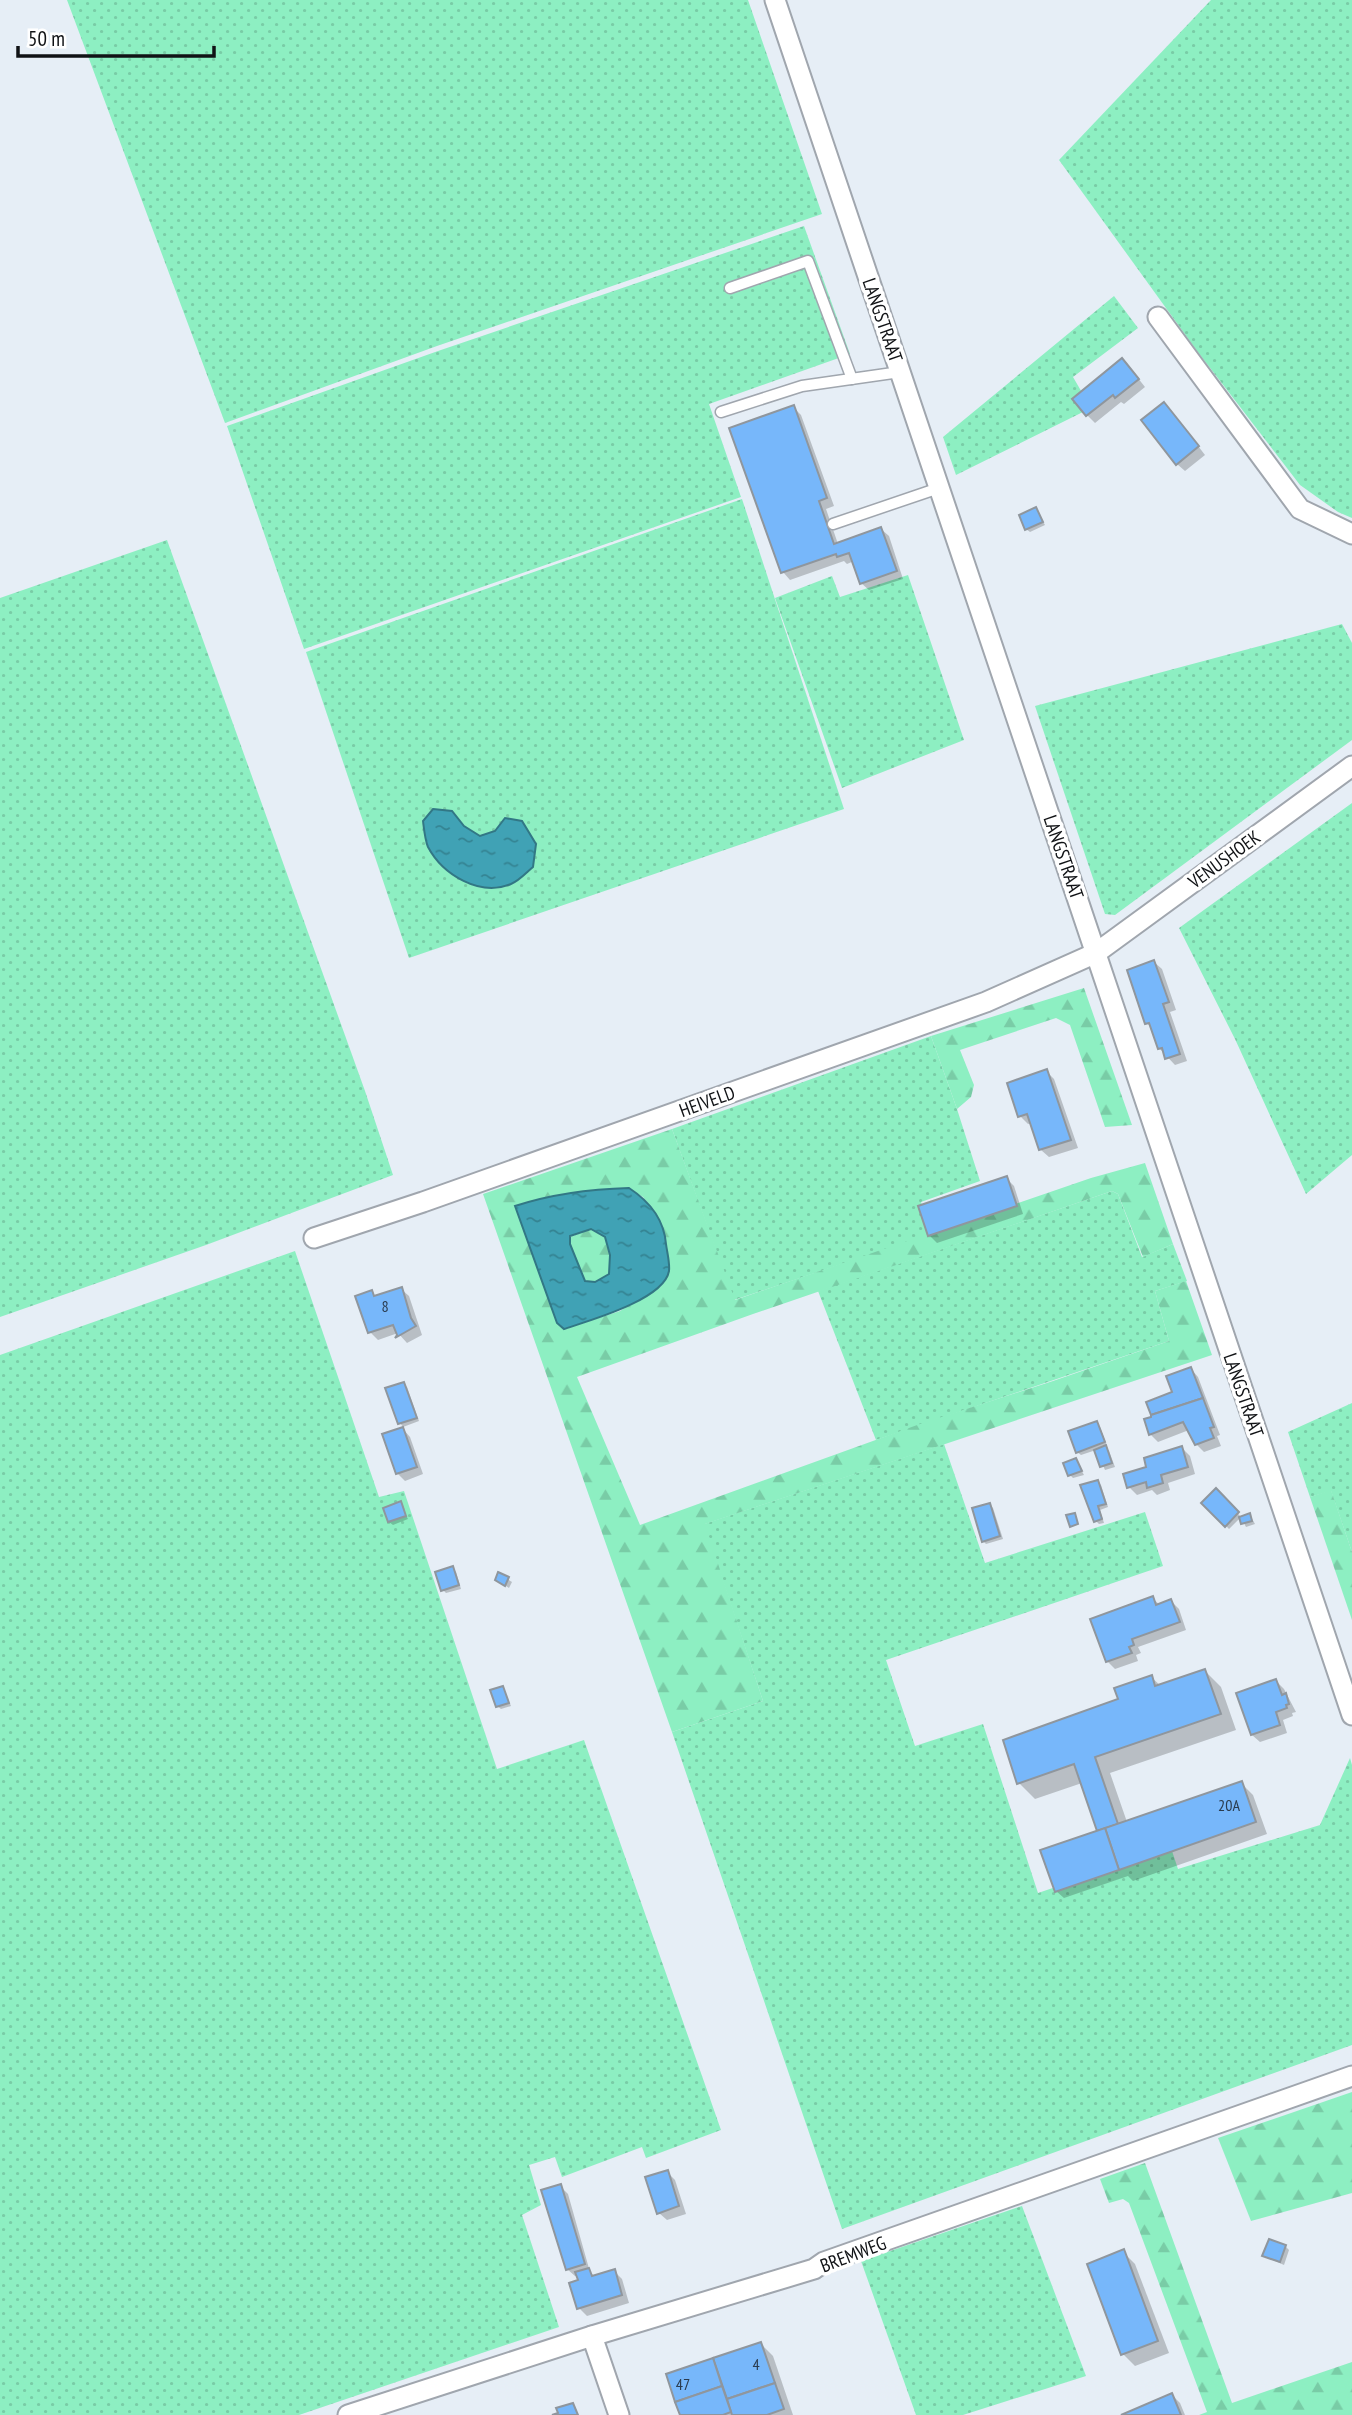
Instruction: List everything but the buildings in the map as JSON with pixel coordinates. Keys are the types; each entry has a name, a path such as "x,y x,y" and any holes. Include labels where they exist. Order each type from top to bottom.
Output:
{"street":[{"name":"LANGSTRAAT","path":"775,0 1352,1715"},
{"path":"1158,317 1300,509 1352,534"},
{"name":"VENUSHOEK","path":"1096,953 1352,765"},
{"name":"HEIVELD","path":"314,1238 423,1202 986,1002 1096,953"},
{"name":"BREMWEG","path":"348,2415 592,2336 814,2269 824,2262 1352,2076"},
{"path":"592,2336 619,2415"}],"lane":[{"path":"730,288 808,261 852,379"},
{"path":"721,412 802,386 900,372"},
{"path":"832,524 939,488"}],"green space":[{"path":"67,0 748,0 822,214 437,346 225,423"},
{"path":"1211,0 1352,0 1352,518 1338,512 1300,485 1197,351 1059,160"},
{"path":"804,226 850,354 709,404 741,497 304,649 227,426"},
{"path":"1114,296 1138,328 1073,377 1091,408 956,475 943,437"},
{"path":"742,499 844,809 409,958 306,652"},
{"path":"167,540 393,1175 206,1245 0,1317 0,598"},
{"path":"908,575 964,740 842,788 775,598 832,576 840,597"},
{"path":"1342,624 1352,643 1352,740 1115,915 1105,914 1035,706"},
{"path":"1352,803 1352,1155 1306,1194 1235,1039 1179,928"},
{"path":"1084,988 1132,1125 1105,1127 1070,1025 1056,1018 960,1050 974,1085 971,1097 957,1109 931,1036"},
{"path":"931,1036 980,1181 921,1202 932,1234 734,1300 672,1129"},
{"path":"672,1129 735,1300 1091,1178 1145,1163 1173,1244 1143,1257 1118,1194 1112,1191 577,1377 640,1525 920,1424 1169,1341 1155,1291 1186,1281 1212,1355 705,1524 763,1701 672,1732 483,1194","holes":["599,1189 629,1189 643,1197 657,1215 661,1286 620,1311 564,1329 515,1207 563,1194"]},
{"path":"1112,1191 1118,1194 1142,1257 1173,1244 1187,1281 1155,1291 1169,1341 876,1440 818,1291"},
{"path":"591,1229 605,1237 610,1255 609,1274 595,1282 585,1281 570,1244 570,1237"},
{"path":"295,1251 379,1497 404,1491 497,1769 584,1740 721,2130 646,2158 642,2147 562,2177 555,2157 529,2165 541,2205 522,2215 559,2327 299,2415 0,2415 0,1355"},
{"path":"1352,1403 1352,1552 1331,1491 1310,1497 1288,1432"},
{"path":"944,1444 985,1563 1145,1512 1163,1566 886,1660 915,1746 983,1724 1038,1893 1171,1848 1178,1869 1320,1825 1350,1758 1352,2045 842,2229 672,1732 763,1701 704,1524"},
{"path":"1331,1490 1352,1552 1352,1620 1310,1497"},
{"path":"1352,2092 1352,2193 1251,2221 1218,2138"},
{"path":"1145,2163 1232,2403 1352,2362 1352,2415 1199,2415 1207,2412 1129,2203 1123,2199 1109,2203 1100,2179"},
{"path":"1022,2206 1086,2376 963,2415 916,2415 861,2261"}],"water":[{"path":"433,809 452,811 464,826 480,836 495,831 505,818 522,821 536,844 533,867 514,883 499,887 487,888 463,881 443,866 428,847 423,821"},
{"path":"629,1188 643,1199 659,1219 665,1235 669,1271 654,1291 640,1300 564,1329 557,1323 515,1206 557,1195","holes":["591,1229 605,1237 610,1255 609,1274 595,1282 585,1281 570,1244 570,1236"]}]}
